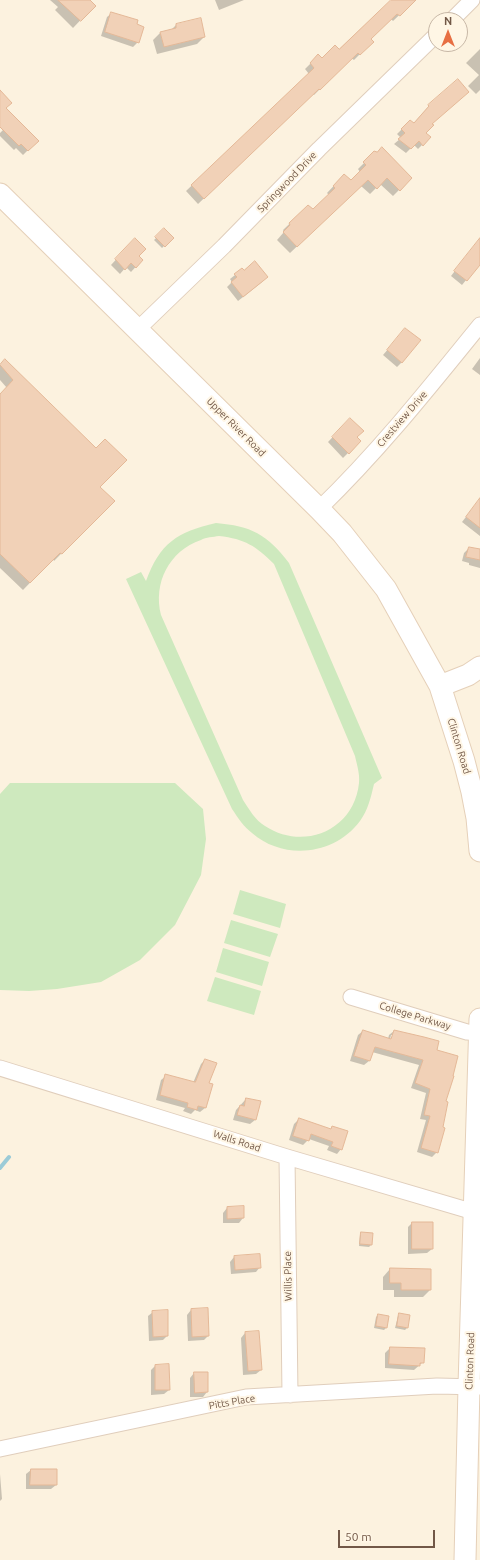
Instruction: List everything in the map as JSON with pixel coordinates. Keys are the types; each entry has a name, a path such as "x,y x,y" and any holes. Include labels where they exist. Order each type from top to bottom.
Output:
{"street":[{"path":"460,12 472,0"},
{"name":"Springwood Drive","path":"138,329 224,246 319,149 428,43"},
{"name":"Upper River Road","path":"0,194 138,329 342,533 378,577 396,606 440,686"},
{"name":"Crestview Drive","path":"319,509 337,492 405,418 480,325"},
{"path":"440,686 468,675 480,667"},
{"name":"Clinton Road","path":"440,686 464,761 472,792 477,818 480,851"},
{"name":"College Parkway","path":"352,997 467,1032 480,1033"},
{"name":"Clinton Road","path":"465,1560 474,1387 474,1212 480,1019"},
{"name":"Walls Road","path":"0,1068 287,1157 474,1212"},
{"name":"Willis Place","path":"287,1157 290,1395"},
{"name":"Pitts Place","path":"0,1449 246,1398 437,1386 474,1387"}],"green space":[{"path":"216,523 249,529 265,538 289,563 382,778 374,784 367,808 360,821 337,841 323,847 309,850 279,848 265,842 252,833 239,819 232,809 126,579 141,572 146,581 157,557 164,548 180,535","holes":["219,536 228,537 250,544 274,564 355,756 359,780 355,800 348,813 337,824 324,832 310,836 295,837 280,833 261,824 252,814 243,800 161,615 159,591 166,570 172,560 190,545 203,539"]},
{"path":"10,783 175,783 203,809 206,839 201,875 175,925 140,960 101,982 57,989 29,991 0,990 0,794"},
{"path":"240,890 286,904 280,928 233,914"},
{"path":"231,920 278,934 270,957 224,943"},
{"path":"223,948 269,962 262,986 216,972"},
{"path":"215,977 261,991 254,1015 207,1001"}],"building":[{"path":"58,0 90,0 96,6 81,21"},
{"path":"391,0 416,0 400,16 397,14 371,39 374,42 360,55 358,53 320,90 319,89 204,199 191,185 314,68 310,63 318,54 322,58 335,45 339,49"},
{"path":"111,12 138,20 137,24 144,27 139,43 105,32"},
{"path":"201,18 205,37 164,47 160,32 176,28 176,24"},
{"path":"458,79 469,92 432,124 434,125 426,133 431,137 423,146 419,141 411,149 398,139 405,133 401,129 410,120 414,123 429,106 428,105"},
{"path":"0,90 12,103 6,108 39,141 28,151 21,144 19,146 0,127"},
{"path":"382,147 412,178 400,191 387,178 377,189 368,180 297,247 283,232 290,225 289,223 308,205 313,209 335,188 333,186 344,174 351,180 366,165 363,162 374,151 377,152"},
{"path":"164,228 174,238 165,247 155,237"},
{"path":"135,238 146,249 139,256 143,260 136,268 131,263 125,270 115,259"},
{"path":"480,238 480,265 467,281 454,271"},
{"path":"255,261 268,277 243,297 231,282 237,277 234,274 242,268 244,270"},
{"path":"405,328 421,340 402,363 387,350"},
{"path":"5,359 96,448 105,439 127,460 100,487 115,501 62,554 60,553 30,583 0,554 0,394 13,380 0,365"},
{"path":"350,418 364,431 357,437 361,441 349,454 332,437"},
{"path":"480,498 480,528 466,517"},
{"path":"469,547 480,549 480,560 466,557"},
{"path":"363,1030 391,1039 394,1030 439,1041 437,1050 458,1056 454,1076 446,1101 448,1102 443,1127 445,1128 438,1153 421,1148 430,1116 424,1115 430,1089 415,1083 423,1060 375,1047 370,1061 354,1056"},
{"path":"205,1059 217,1063 209,1083 213,1084 206,1108 198,1106 197,1110 187,1107 188,1103 160,1095 165,1074 195,1082"},
{"path":"246,1098 261,1101 256,1120 237,1115 240,1105 244,1106"},
{"path":"299,1118 331,1129 332,1126 348,1131 342,1150 331,1146 333,1142 311,1134 309,1141 293,1136"},
{"path":"244,1206 244,1218 227,1219 227,1207"},
{"path":"412,1222 433,1222 433,1249 412,1249"},
{"path":"361,1232 373,1233 372,1245 360,1244"},
{"path":"260,1254 261,1268 235,1270 234,1256"},
{"path":"390,1268 431,1269 431,1290 401,1290 401,1283 390,1283"},
{"path":"208,1308 209,1336 192,1337 191,1309"},
{"path":"168,1310 168,1336 153,1337 152,1311"},
{"path":"399,1313 410,1315 408,1328 397,1326"},
{"path":"378,1314 389,1316 387,1328 376,1326"},
{"path":"259,1331 262,1370 248,1371 245,1332"},
{"path":"390,1347 425,1348 424,1363 420,1363 420,1366 389,1364"},
{"path":"169,1364 170,1390 155,1390 155,1365"},
{"path":"194,1372 208,1372 208,1392 195,1393"},
{"path":"31,1469 57,1469 57,1485 30,1485"}],"waterway":[{"path":"0,1168 9,1157"}]}
